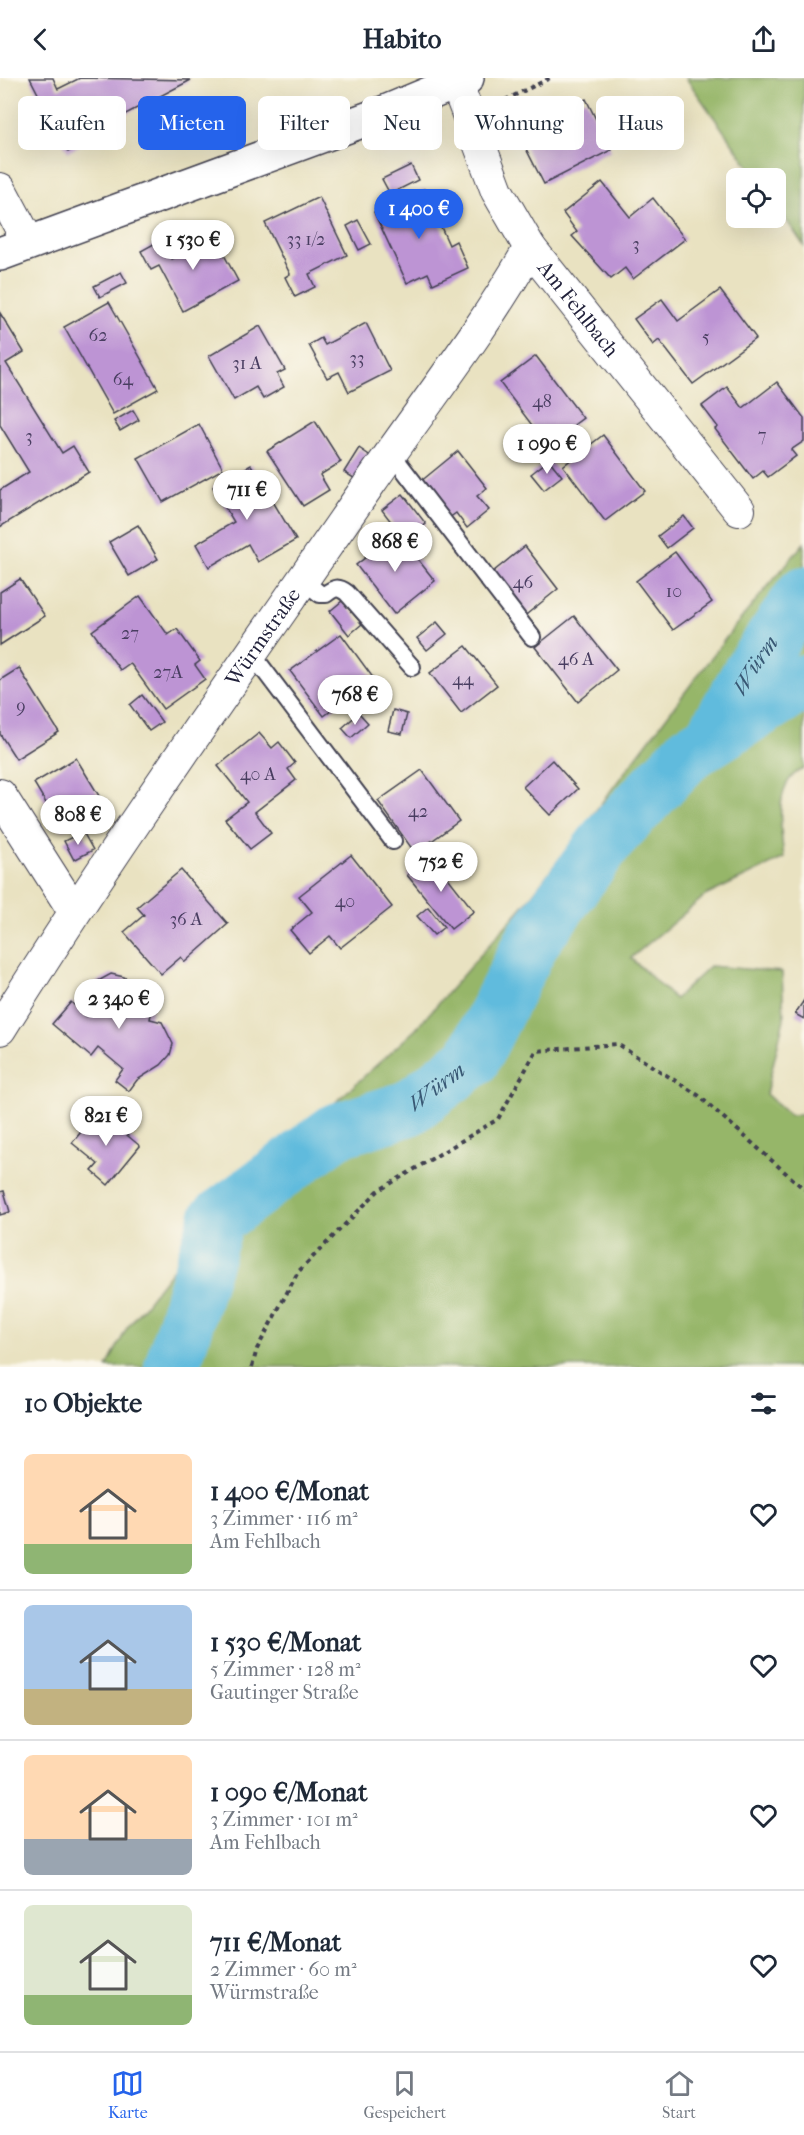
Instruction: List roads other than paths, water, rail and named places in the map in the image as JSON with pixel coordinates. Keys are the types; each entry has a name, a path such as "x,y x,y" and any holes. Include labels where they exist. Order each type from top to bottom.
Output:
{"main road":[{"path":"14,248 367,119 461,80"}],"street":[{"name":"Am Fehlbach","path":"461,80 468,117 497,191 530,248 739,510"},
{"path":"0,189 14,248"},
{"name":"Würmstraße","path":"0,1029 74,911 391,453 496,307 530,248"},
{"path":"0,795 74,911"}],"lane":[{"path":"391,453 532,637"},
{"path":"303,580 320,594 340,588 411,667"},
{"path":"252,654 393,841"}],"waterway":[{"name":"Würm","path":"714,735 754,666 804,594"},
{"name":"Würm","path":"172,1367 217,1219 336,1131 409,1108 472,1060 533,940 609,837 689,753 804,682"}]}
